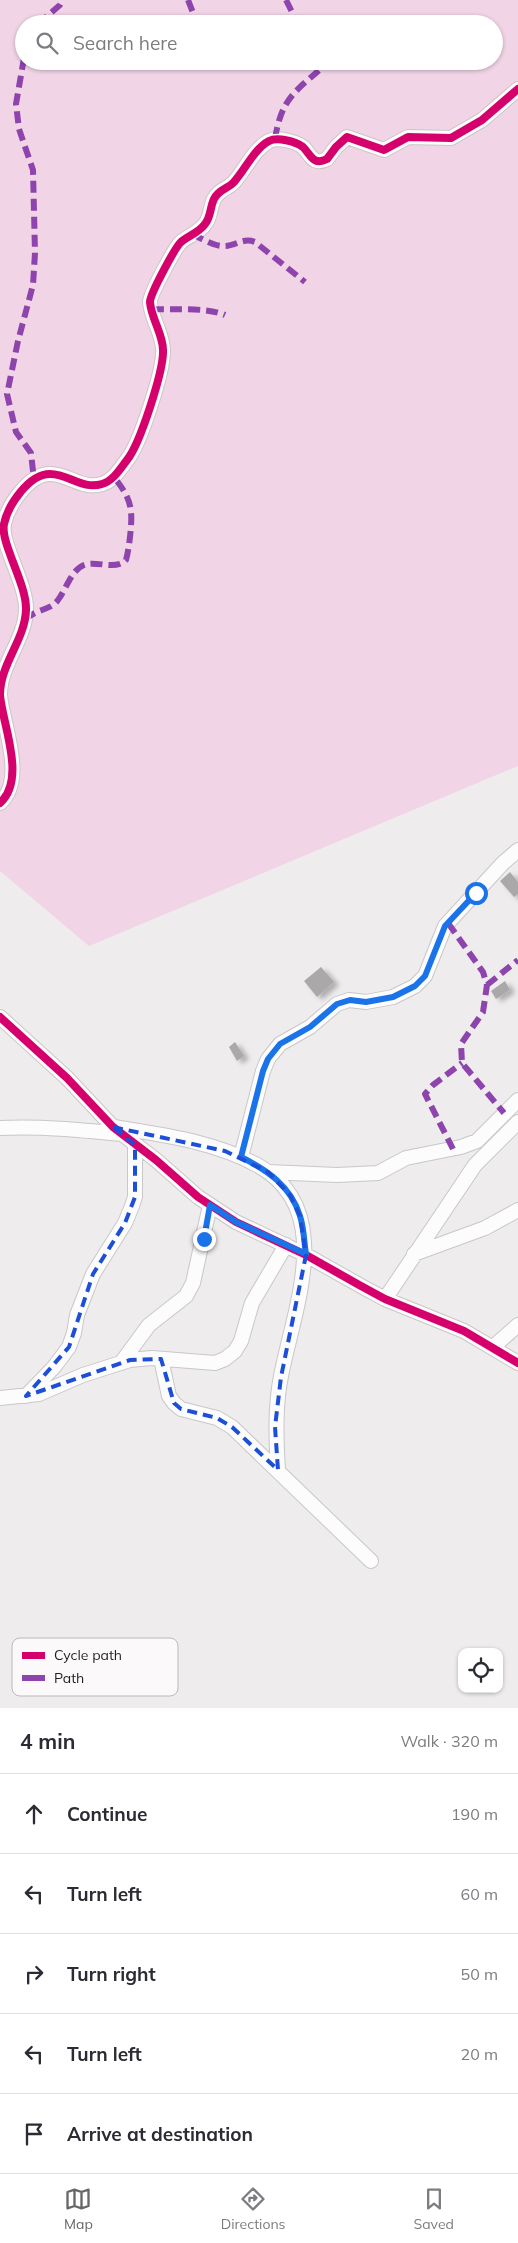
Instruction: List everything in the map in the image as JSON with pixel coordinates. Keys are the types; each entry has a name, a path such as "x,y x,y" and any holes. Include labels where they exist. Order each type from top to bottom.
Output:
{"street":[{"path":"0,803 8,789 13,766 10,736 0,695 1,676 24,622 26,610 24,595 3,535 5,519 22,490 43,475 52,474 87,486 98,485 110,480 129,458 143,428 162,365 164,348 150,302 154,287 178,246 205,224 214,199 221,189 235,181 268,142 278,138 297,144 318,162 327,159 336,146 347,137 384,150 408,137 451,138 482,120 518,89"},
{"path":"241,1157 263,1071 268,1059 280,1044 310,1027 337,1004 350,1000 366,1002 393,997 415,986 425,976 445,926 518,850"},
{"path":"0,1016 67,1078 118,1131 210,1205 236,1222 306,1254 385,1299 464,1331 518,1363"},
{"path":"268,1172 336,1175 378,1173 406,1158 461,1147 477,1141 518,1100"},
{"path":"385,1299 475,1165 518,1122"},
{"path":"0,1128 38,1127 171,1136 241,1157 268,1172 290,1195 300,1216 306,1254 281,1377 275,1427 278,1470"},
{"path":"26,1396 54,1367 69,1347 77,1315 93,1274 125,1223 135,1197 135,1145"},
{"path":"121,1363 149,1325 186,1296 194,1283 210,1205"},
{"path":"414,1254 484,1228 518,1210"},
{"path":"0,1398 38,1394 83,1375 130,1360 161,1359 215,1363 235,1351 241,1341 252,1303 286,1245"},
{"path":"493,1347 518,1325"},
{"path":"161,1359 169,1396 174,1403 181,1409 217,1418 232,1427 371,1561"}],"highlighted area":[{"path":"113,1127 225,1151 268,1172 290,1195 300,1216 306,1255 281,1377 275,1427 278,1470 232,1427 217,1418 181,1409 174,1403 161,1359 130,1360 26,1396 69,1347 93,1274 125,1223 135,1197 135,1145"}],"shaded area":[{"path":"0,0 518,0 518,766 89,946 0,871"}],"building":[{"path":"510,872 518,882 518,894 514,897 500,881"},
{"path":"321,967 334,982 317,997 304,981"},
{"path":"505,981 510,990 496,999 491,991"},
{"path":"235,1042 244,1056 237,1061 229,1047"}],"marked path":[{"path":"48,15 63,0"},
{"path":"188,0 194,15"},
{"path":"286,0 294,15"},
{"path":"22,70 16,104 19,129 33,170 35,253 33,285 18,341 7,394 16,432 31,453 34,480"},
{"path":"275,139 278,124 287,102 319,70"},
{"path":"192,234 219,246 227,246 242,241 255,242 305,282"},
{"path":"152,309 200,310 218,312 225,315"},
{"path":"25,620 34,613 55,604 72,576 84,565 117,565 126,560 130,537 131,511 128,498 113,476"},
{"path":"448,923 483,972 487,985 483,1012 461,1044 462,1063 504,1113"},
{"path":"487,985 518,960"},
{"path":"453,1149 425,1094 433,1085 462,1063"}],"cycle path":[{"path":"0,803 8,793 12,780 11,750 0,695 1,684 8,662 22,632 26,610 22,588 6,542 4,532 6,516 15,500 27,485 42,475 63,476 88,485 102,484 113,477 127,460 144,423 160,373 162,360 161,338 152,314 151,297 180,243 202,227 207,221 216,196 234,182 254,154 269,141 286,140 295,143 303,147 313,159 322,161 327,159 347,137 384,150 408,137 451,138 482,120 518,89"},
{"path":"0,1017 67,1078 113,1127 156,1160 198,1197 236,1222 306,1255 385,1299 464,1331 518,1363"}],"route":[{"path":"204,1239 210,1205 236,1222 306,1254 300,1216 290,1195 279,1181 268,1172 241,1157 263,1071 268,1059 280,1044 320,1020 337,1004 350,1000 366,1002 393,997 415,986 425,976 445,926 476,893"}]}
